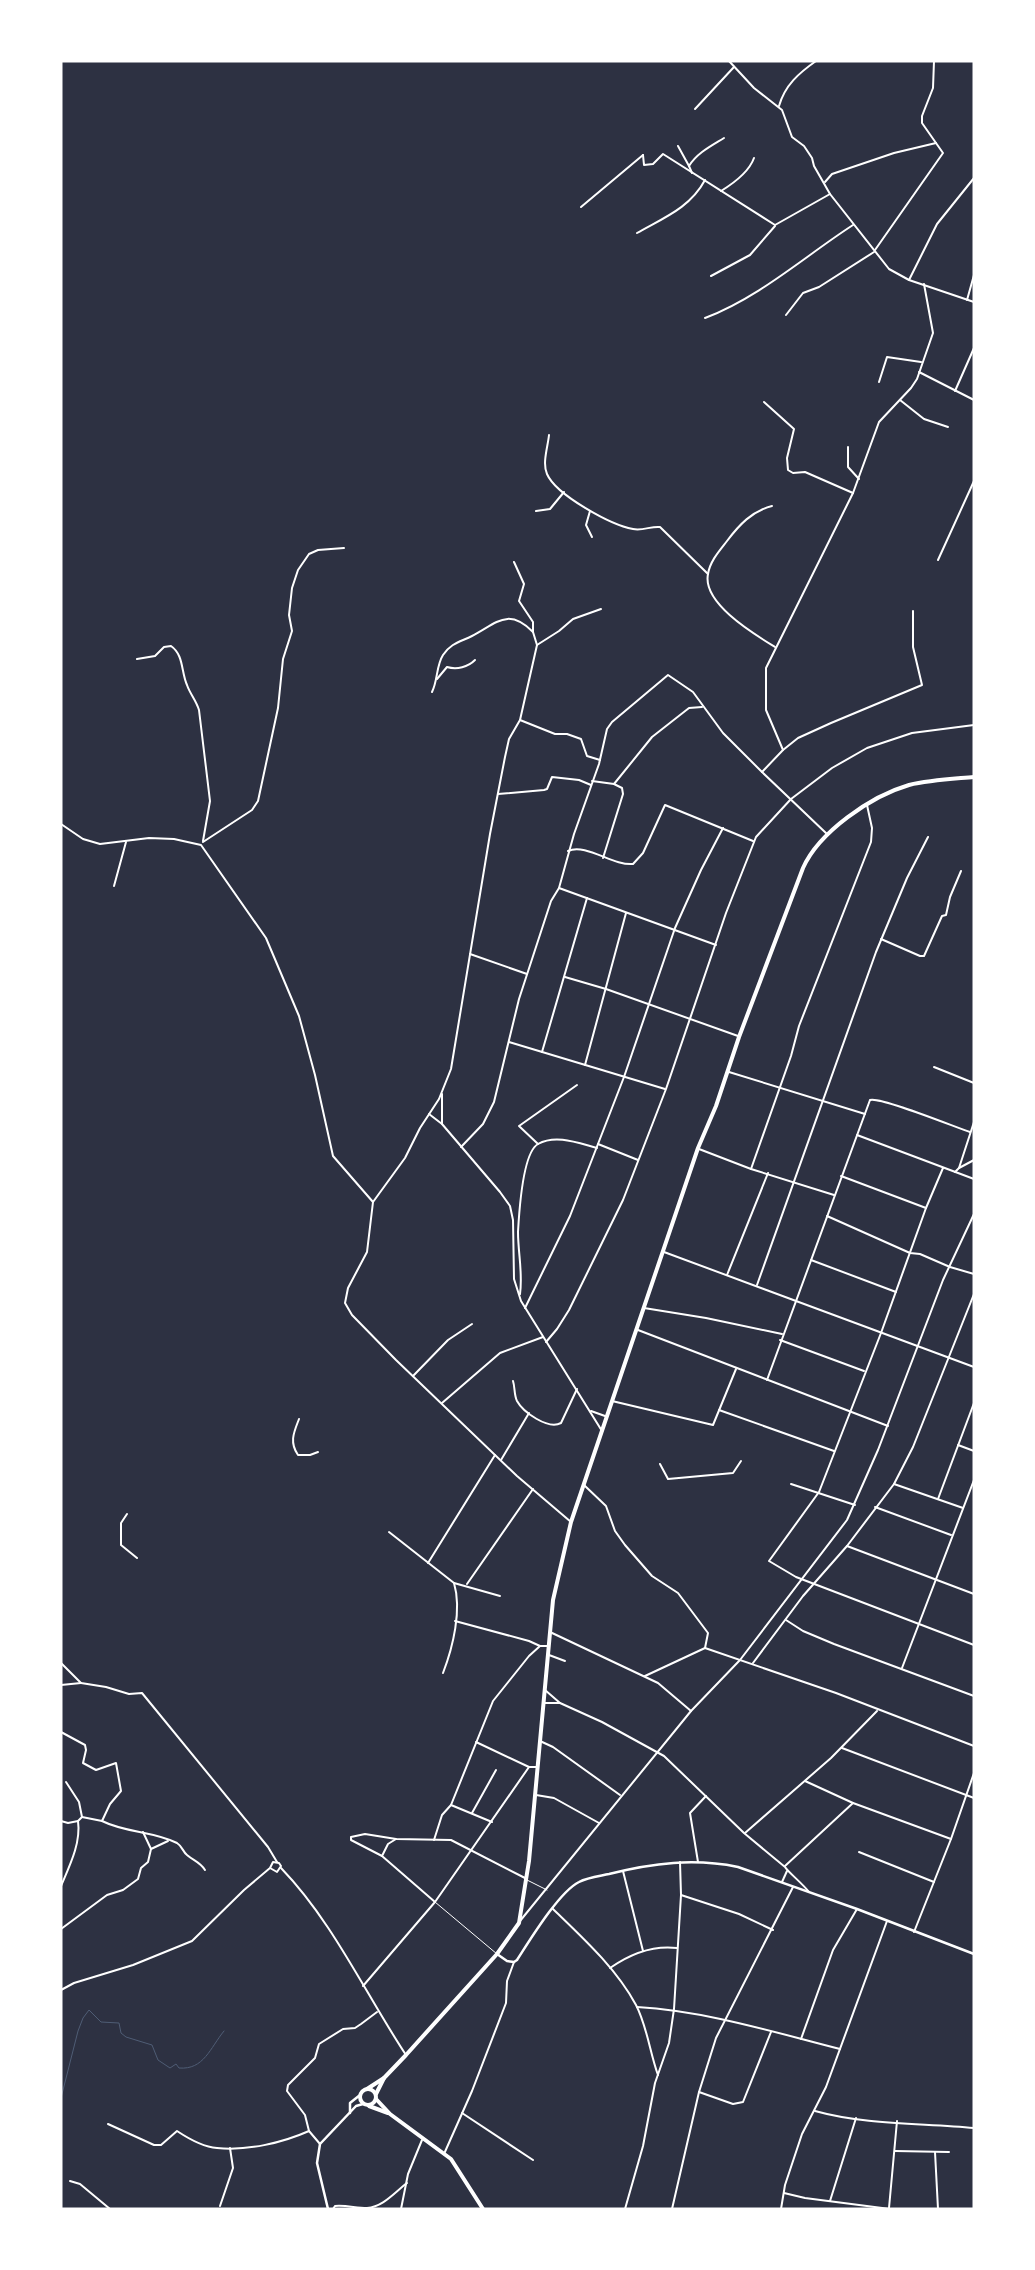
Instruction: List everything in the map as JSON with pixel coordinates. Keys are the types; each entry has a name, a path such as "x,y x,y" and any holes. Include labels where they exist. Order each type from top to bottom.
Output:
{"highway":[{"path":"390,2114 365,2105 360,2095 384,2078 406,2055 497,1954 519,1923 527,1880 536,1795 553,1600 571,1522 698,1148 729,1071 739,1037 808,856 827,834 867,805 907,786 925,782 974,778"},
{"path":"365,2105 371,2105 384,2078"},
{"path":"367,2089 390,2114 422,2140 444,2154 458,2169 483,2209"}],"street":[{"path":"729,61 754,88 779,106 791,130 792,137 804,146 830,194 889,269 909,280 974,302"},
{"path":"779,106 792,81 816,61"},
{"path":"786,315 803,293 819,288 874,252 942,156 943,154 936,142 922,124 922,116 933,88 934,61"},
{"path":"695,109 734,67"},
{"path":"689,166 707,148 724,138"},
{"path":"825,182 832,174 894,153 936,142"},
{"path":"678,146 692,173"},
{"path":"581,207 643,155 644,165 652,164 663,154 705,180 708,185 721,191 775,225"},
{"path":"721,191 732,184 752,164 754,158"},
{"path":"909,280 937,224 974,178"},
{"path":"637,232 682,207 698,192 705,180"},
{"path":"711,276 750,255 775,225 830,194"},
{"path":"705,318 734,305 762,288 853,225"},
{"path":"967,300 974,275"},
{"path":"783,750 768,719 765,702 765,674 776,647 860,479 869,445 879,422 915,384 921,362 933,333 924,284"},
{"path":"955,392 974,348"},
{"path":"879,382 887,357 921,362"},
{"path":"919,372 974,400"},
{"path":"900,400 924,419 948,427"},
{"path":"764,402 794,430 787,458 788,470 793,473 805,472 853,493"},
{"path":"549,435 546,473 564,492 590,510 634,530 660,527 708,574"},
{"path":"848,447 848,467 860,479"},
{"path":"938,560 974,481"},
{"path":"970,490 974,494"},
{"path":"536,511 550,509 564,492"},
{"path":"772,506 744,520 718,553 708,574 709,587 719,603 746,628 776,647"},
{"path":"590,510 586,525 592,536"},
{"path":"61,824 91,843 126,842 149,838 174,839 202,844 252,810 258,801 278,708 283,659 292,631 289,615 292,588 298,570 309,554 318,550 344,548"},
{"path":"514,562 524,584 520,601 533,622 533,632 537,645 520,720 509,739 451,1070 442,1094 403,1162 373,1202 369,1242 360,1268 345,1295 348,1309 413,1376 501,1461 571,1522"},
{"path":"537,645 559,631 573,618 601,609"},
{"path":"762,772 783,750 798,738 922,685 914,647 914,611"},
{"path":"432,692 437,679 439,664 448,648 494,622 507,618 516,620 533,632"},
{"path":"137,659 155,656 168,646 174,648 180,660 186,685 196,699 199,710 209,787 208,819 202,844 266,938 299,1016 316,1075 333,1156 373,1202"},
{"path":"437,679 448,668 462,668 470,665 475,660"},
{"path":"461,1147 483,1124 494,1102 527,974 551,901 559,888 568,851 600,760 607,728 666,675 672,676 689,689 723,733 827,834"},
{"path":"614,784 652,737 690,708 703,707"},
{"path":"520,720 555,734 567,734 581,739 586,756 600,760"},
{"path":"546,1342 569,1310 605,1240 666,1089 753,841 764,826 791,799 832,768 867,748 912,732 974,725"},
{"path":"498,794 544,790 547,789 552,777 591,783 614,784 622,788 623,794 603,858"},
{"path":"568,851 580,849 603,858 630,865 637,862 664,805 753,841"},
{"path":"752,1169 820,970 871,842 872,828 867,805"},
{"path":"524,1308 548,1257 568,1222 589,1163 597,1148 624,1077 675,928 701,870 723,828"},
{"path":"757,1285 881,939 907,878 928,837"},
{"path":"114,886 126,842"},
{"path":"881,939 924,956 942,916 946,915 950,897 962,872"},
{"path":"559,888 626,913 675,928 716,945"},
{"path":"542,1052 587,898"},
{"path":"585,1065 626,913"},
{"path":"470,954 527,974"},
{"path":"565,977 606,989 690,1021 739,1037"},
{"path":"509,1042 666,1089"},
{"path":"934,1067 974,1083"},
{"path":"729,1071 865,1114"},
{"path":"538,1144 520,1126 577,1085"},
{"path":"442,1094 442,1124"},
{"path":"767,1380 782,1334 870,1100 878,1099 970,1132"},
{"path":"429,1114 442,1124 504,1196 510,1206 513,1220 514,1279 519,1296 524,1308 577,1388 602,1432"},
{"path":"960,1168 974,1122"},
{"path":"858,1135 974,1179"},
{"path":"519,1296 521,1284 518,1232 528,1160 533,1147 554,1139 597,1148"},
{"path":"598,1144 638,1160"},
{"path":"698,1148 752,1169 834,1195"},
{"path":"955,1172 974,1160"},
{"path":"943,1168 926,1208 881,1333 864,1370 818,1492 769,1561 780,1569 804,1579 919,1625 974,1644"},
{"path":"727,1275 768,1173"},
{"path":"841,1176 926,1208"},
{"path":"519,1923 691,1711 740,1660 840,1532 855,1506 888,1426 918,1345 974,1214"},
{"path":"827,1216 910,1252 974,1274"},
{"path":"513,1220 520,1220"},
{"path":"664,1252 974,1367"},
{"path":"811,1260 896,1292"},
{"path":"753,1663 814,1583 847,1546 894,1484 913,1447 974,1294"},
{"path":"644,1308 706,1318 782,1334"},
{"path":"413,1376 448,1340 472,1324"},
{"path":"637,1329 736,1369 888,1426"},
{"path":"442,1403 500,1353 543,1337"},
{"path":"780,1340 864,1370"},
{"path":"612,1401 712,1426 715,1424 736,1369"},
{"path":"513,1381 518,1402 529,1413 543,1421 560,1424 577,1388"},
{"path":"938,1499 974,1403"},
{"path":"720,1410 834,1451"},
{"path":"591,1411 608,1417"},
{"path":"501,1461 529,1413"},
{"path":"299,1419 292,1441 293,1448 298,1455 310,1456 318,1452"},
{"path":"958,1445 974,1451"},
{"path":"428,1563 495,1455"},
{"path":"660,1464 668,1479 732,1472 741,1461"},
{"path":"902,1668 974,1480"},
{"path":"791,1484 855,1506"},
{"path":"894,1484 962,1508"},
{"path":"584,1485 602,1500 615,1532 640,1564 660,1583 678,1594 696,1615 708,1634 705,1648"},
{"path":"466,1585 533,1489"},
{"path":"875,1507 951,1536"},
{"path":"127,1514 121,1523 121,1545 137,1558"},
{"path":"389,1532 454,1583 500,1596"},
{"path":"847,1546 974,1593"},
{"path":"443,1673 450,1651 455,1621 454,1583"},
{"path":"786,1620 819,1638 974,1696"},
{"path":"455,1621 529,1641 540,1646 550,1646"},
{"path":"549,1632 645,1676 674,1695 691,1711"},
{"path":"434,1840 442,1815 451,1805 493,1701 521,1664 540,1646"},
{"path":"645,1676 705,1648 753,1663 974,1746"},
{"path":"549,1655 565,1661"},
{"path":"61,1663 81,1683"},
{"path":"61,1685 81,1683 98,1685 129,1694 142,1693 234,1808 268,1847 281,1868 300,1888 406,2055"},
{"path":"545,1690 560,1703 624,1734 672,1763 744,1834 785,1866 787,1871 796,1876 809,1892"},
{"path":"544,1703 560,1703"},
{"path":"744,1834 842,1748 877,1711"},
{"path":"61,1732 85,1744 83,1763 96,1770 116,1763 121,1791 110,1804 102,1821"},
{"path":"540,1741 553,1747 621,1796"},
{"path":"476,1742 529,1767 538,1767"},
{"path":"842,1748 974,1798"},
{"path":"362,1986 435,1902 529,1767"},
{"path":"472,1813 496,1770"},
{"path":"914,1932 951,1839 974,1772"},
{"path":"805,1781 853,1804 951,1839"},
{"path":"66,1782 79,1802 82,1817"},
{"path":"536,1795 554,1798 599,1823"},
{"path":"698,1862 690,1813 706,1796"},
{"path":"785,1866 853,1804"},
{"path":"451,1805 492,1822"},
{"path":"82,1817 102,1821 118,1829 161,1836 177,1844 205,1870"},
{"path":"61,1821 68,1823 78,1821 82,1817"},
{"path":"61,1886 78,1838 78,1821"},
{"path":"61,1929 107,1895 123,1890 138,1879 141,1868 148,1862 151,1849 143,1832"},
{"path":"435,1902 382,1856 350,1838 356,1834 396,1839 451,1840 527,1880"},
{"path":"382,1856 388,1844 396,1839"},
{"path":"151,1849 169,1841"},
{"path":"860,1852 934,1882"},
{"path":"61,1990 74,1983 134,1965 192,1941 250,1884 270,1868 271,1864 277,1862"},
{"path":"625,2209 658,2075 669,2043 674,2009 681,1895 680,1862"},
{"path":"444,2154 506,2003 507,1981 514,1962 553,1909 580,1881 623,1871 680,1862 698,1862 738,1868 857,1909 974,1954"},
{"path":"270,1868 276,1872 281,1868"},
{"path":"623,1871 643,1951"},
{"path":"782,1883 787,1871"},
{"path":"672,2209 699,2092 723,2020 754,1959 773,1930 793,1887"},
{"path":"681,1895 739,1914 773,1930"},
{"path":"553,1909 610,1968 637,2007 658,2075"},
{"path":"801,2039 833,1950 857,1909"},
{"path":"781,2209 802,2134 815,2111 840,2049 887,1921"},
{"path":"610,1968 626,1957 643,1951 677,1948"},
{"path":"497,1954 507,1961 514,1962"},
{"path":"637,2007 674,2009 840,2049"},
{"path":"320,2144 309,2131 305,2116 287,2090 288,2085 315,2058 319,2044 343,2029 355,2028 377,2012"},
{"path":"699,2092 733,2104 743,2102 771,2032"},
{"path":"350,2114 350,2103 360,2095"},
{"path":"328,2209 317,2163 320,2144 328,2133 350,2114 356,2106 365,2105"},
{"path":"815,2111 880,2122 897,2121 974,2128"},
{"path":"462,2112 533,2160"},
{"path":"830,2201 856,2118"},
{"path":"784,2193 889,2209 897,2121"},
{"path":"108,2124 154,2145 161,2145 177,2131 202,2144 216,2148 261,2145 309,2131"},
{"path":"401,2209 408,2174 422,2140"},
{"path":"220,2206 233,2168 230,2148"},
{"path":"895,2151 949,2152"},
{"path":"935,2152 938,2209"},
{"path":"70,2181 80,2184 110,2209"},
{"path":"333,2209 335,2206 342,2205 366,2208 375,2206 407,2183"}],"lane":[{"path":"527,1880 547,1890"},
{"path":"435,1902 497,1954"}],"waterway":[{"path":"61,2098 78,2031 83,2018 89,2010 101,2022 119,2023 121,2033 126,2037 152,2045 158,2060 170,2068 176,2064 179,2068 188,2068 201,2062 224,2031"}]}
